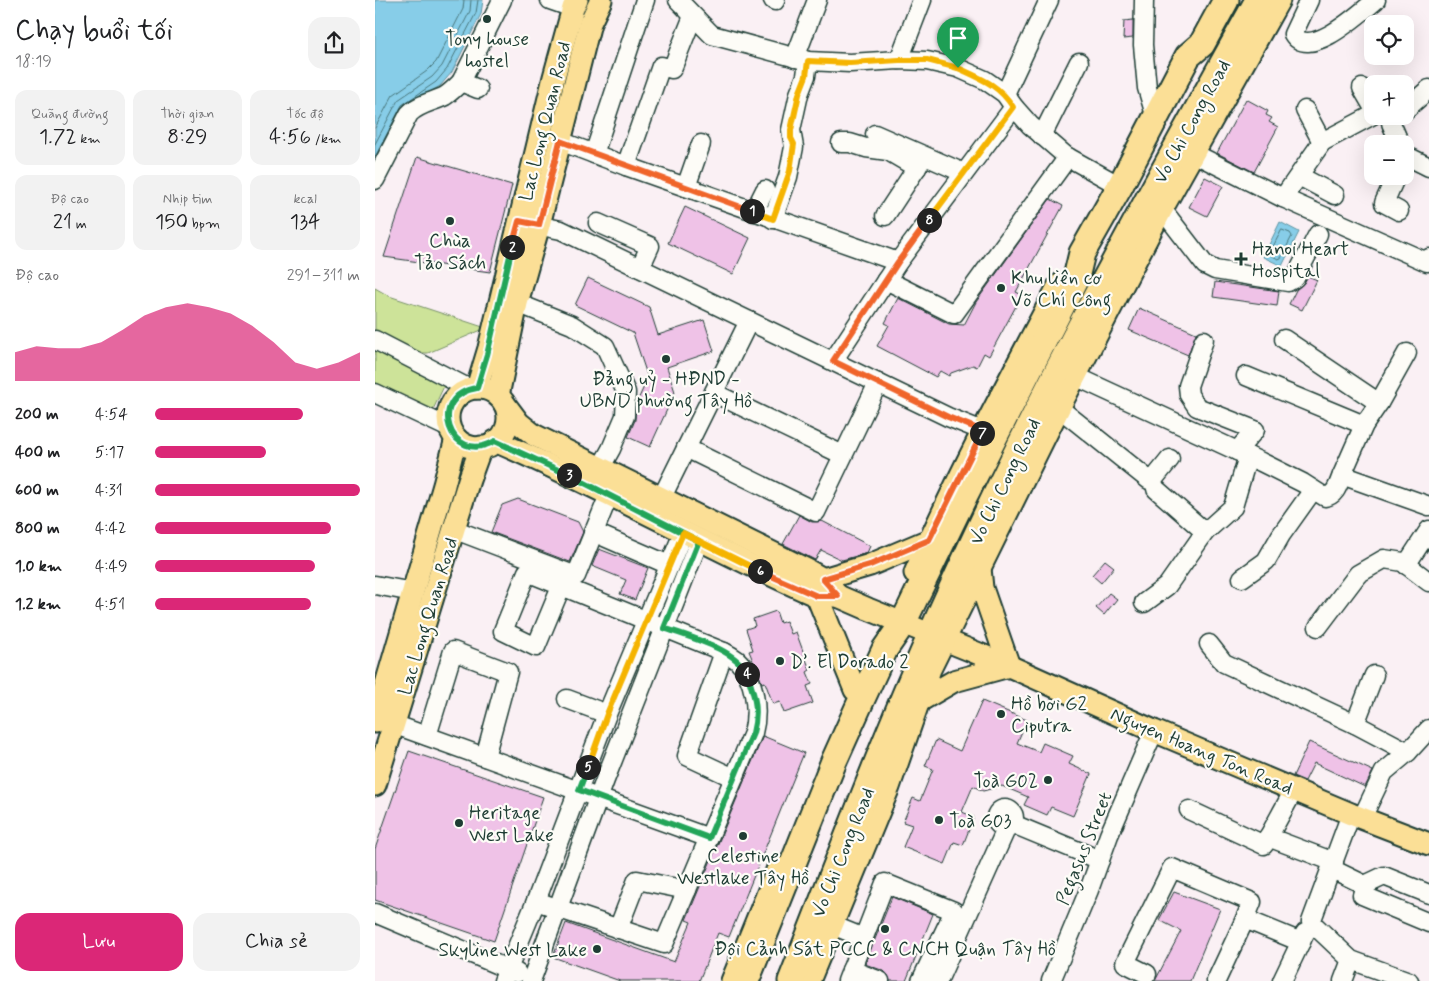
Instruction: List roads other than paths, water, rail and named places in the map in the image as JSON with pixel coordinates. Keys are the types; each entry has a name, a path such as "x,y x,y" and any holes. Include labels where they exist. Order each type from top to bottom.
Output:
{"highway":[{"name":"Vo Chi Cong Road","path":"746,981 879,653 965,495 1076,278 1082,253 1120,186 1188,56 1202,44 1226,0"},
{"name":"Vo Chi Cong Road","path":"791,981 938,637 1072,341 1161,174 1259,0"},
{"path":"897,621 908,588"},
{"path":"930,669 938,637"}],"main road":[{"name":"Lac Long Quan Road","path":"501,400 517,303 539,225 590,23 601,0"},
{"name":"Vo Chi Cong Road","path":"1188,56 1191,39 1212,0"},
{"name":"Vo Chi Cong Road","path":"958,595 980,568 1075,376 1162,209 1279,0"},
{"name":"Lac Long Quan Road","path":"473,388 489,348 554,77 575,4"},
{"path":"908,588 929,540 1012,373 1065,274 1082,253"},
{"path":"473,388 484,389 501,400 507,420 501,436 488,444 472,447 463,444 452,433 448,412 451,403 457,396 473,388"},
{"name":"Nguyen Hoang Ton Road","path":"501,400 519,423 535,435 661,499 826,591"},
{"name":"Lac Long Quan Road","path":"375,785 384,723 413,592 452,433"},
{"name":"Lac Long Quan Road","path":"384,723 453,529 488,444"},
{"name":"Nguyen Hoang Ton Road","path":"488,444 547,464 691,537 1009,666 1154,731 1429,844"},
{"path":"855,690 826,591 870,565 929,540"},
{"path":"918,702 954,681 1009,666 982,588 980,568"},
{"name":"Vo Chi Cong Road","path":"732,981 824,756 855,690 879,653"},
{"name":"Vo Chi Cong Road","path":"809,981 889,786 930,669"}],"street":[{"path":"375,180 413,109 444,96 461,82 502,0"},
{"path":"551,0 575,4"},
{"path":"594,154 645,0"},
{"path":"678,0 712,36 802,59 871,63 927,60 958,68 985,80 1009,101 1030,125 1067,157 1120,186"},
{"path":"773,219 790,171 794,144 791,138 791,130 799,94 806,76 802,59 817,0"},
{"path":"899,60 921,0"},
{"path":"833,361 898,262 963,173 1009,101 1049,0"},
{"path":"1145,0 1143,45 1147,88 1156,118"},
{"path":"1309,0 1293,34 1299,41 1306,43 1321,40 1335,32 1376,0"},
{"path":"626,166 661,66 672,69 693,16"},
{"path":"1042,136 1079,62"},
{"path":"461,82 478,89"},
{"path":"1414,102 1429,89"},
{"path":"1305,110 1322,142"},
{"path":"1283,198 1322,142 1364,121"},
{"path":"875,134 921,162"},
{"path":"560,141 773,219 898,262"},
{"path":"841,143 850,143 866,148 888,151 963,173"},
{"path":"686,187 701,144"},
{"path":"1193,153 1283,198 1428,261"},
{"path":"886,280 954,314 1067,157"},
{"path":"1414,160 1429,167"},
{"path":"885,216 921,162"},
{"path":"1299,176 1335,195"},
{"path":"1392,185 1384,203 1399,211"},
{"path":"754,212 765,190"},
{"path":"1162,209 1205,265 1215,270 1289,282 1295,278 1319,234"},
{"path":"519,221 561,230 948,417 983,431"},
{"path":"598,223 649,246 640,268"},
{"path":"517,303 572,325 605,346 626,392 625,416 601,467"},
{"path":"661,499 749,321"},
{"path":"1284,339 1379,403"},
{"path":"375,340 473,388"},
{"path":"1144,603 1167,586 1205,532 1233,507 1242,454 1255,430 1197,407 1189,395 1187,386 1204,340"},
{"path":"1075,376 1303,483 1325,497 1331,496 1335,492 1364,425 1379,403 1407,352"},
{"path":"1246,376 1364,425"},
{"path":"686,448 816,512 878,383"},
{"path":"375,393 452,433"},
{"path":"714,393 843,455"},
{"path":"1059,408 1149,480 1153,480 1170,459"},
{"path":"1342,475 1429,506"},
{"path":"1156,490 1205,532"},
{"path":"1242,578 1266,561 1281,535 1313,490"},
{"path":"453,529 576,576 609,495"},
{"path":"1406,565 1429,530"},
{"path":"593,532 669,565"},
{"path":"506,975 536,902 607,714 669,565 691,537"},
{"path":"375,914 506,975 533,980 599,798 664,628 691,537"},
{"path":"1318,627 1358,574 1384,559 1403,562 1429,582"},
{"path":"375,585 413,592"},
{"path":"536,902 664,944 753,733 757,718 756,706 746,671 737,660 724,652 561,587"},
{"path":"1209,644 1224,663 1355,724 1403,756"},
{"path":"427,736 453,652 508,672 485,757"},
{"path":"724,652 687,756 734,778"},
{"path":"1355,724 1374,675"},
{"path":"567,698 607,714"},
{"path":"384,723 427,736 709,838"},
{"path":"1282,981 1311,922 1333,865 1357,816 1384,772 1403,756 1429,729"},
{"name":"Pegasus Street","path":"1051,981 1154,731"},
{"path":"1189,810 1263,845 1294,790"},
{"path":"938,981 1010,825 1100,860"},
{"path":"1268,837 1333,865 1365,885"},
{"path":"1147,974 1125,963 1173,868 1252,902 1216,981"},
{"path":"1429,894 1384,876 1365,885 1362,895 1429,923"},
{"path":"618,929 637,880 687,890"},
{"path":"880,981 849,976 885,883 954,911 921,981"},
{"path":"1245,919 1301,942"},
{"path":"1311,922 1351,960 1409,981"},
{"path":"832,925 864,938"},
{"path":"1343,981 1351,960"}],"water":[{"path":"375,0 483,0 481,14 452,72 440,86 416,100 375,168"},
{"path":"1280,222 1299,232 1282,266 1263,257"}],"place":[{"name":"Tony house hostel","path":"487,19"},
{"name":"Chùa Tảo Sách","path":"450,221"},
{"name":"Hanoi Heart Hospital","path":"1241,259"},
{"name":"Khu liên cơ Võ Chí Công","path":"1001,288"},
{"name":"Đảng uỷ - HĐND - UBND phường Tây Hồ","path":"666,359"},
{"name":"D’. El Dorado 2","path":"780,661"},
{"name":"Hồ bơi G2 Ciputra","path":"1001,714"},
{"name":"Toà G02","path":"1048,780"},
{"name":"Toà G03","path":"939,820"},
{"name":"Heritage West Lake","path":"459,823"},
{"name":"Celestine Westlake Tây Hồ","path":"743,836"},
{"name":"Đội Cảnh Sát PCCC & CNCH Quận Tây Hồ","path":"885,929"},
{"name":"Skyline West Lake","path":"597,949"}]}
